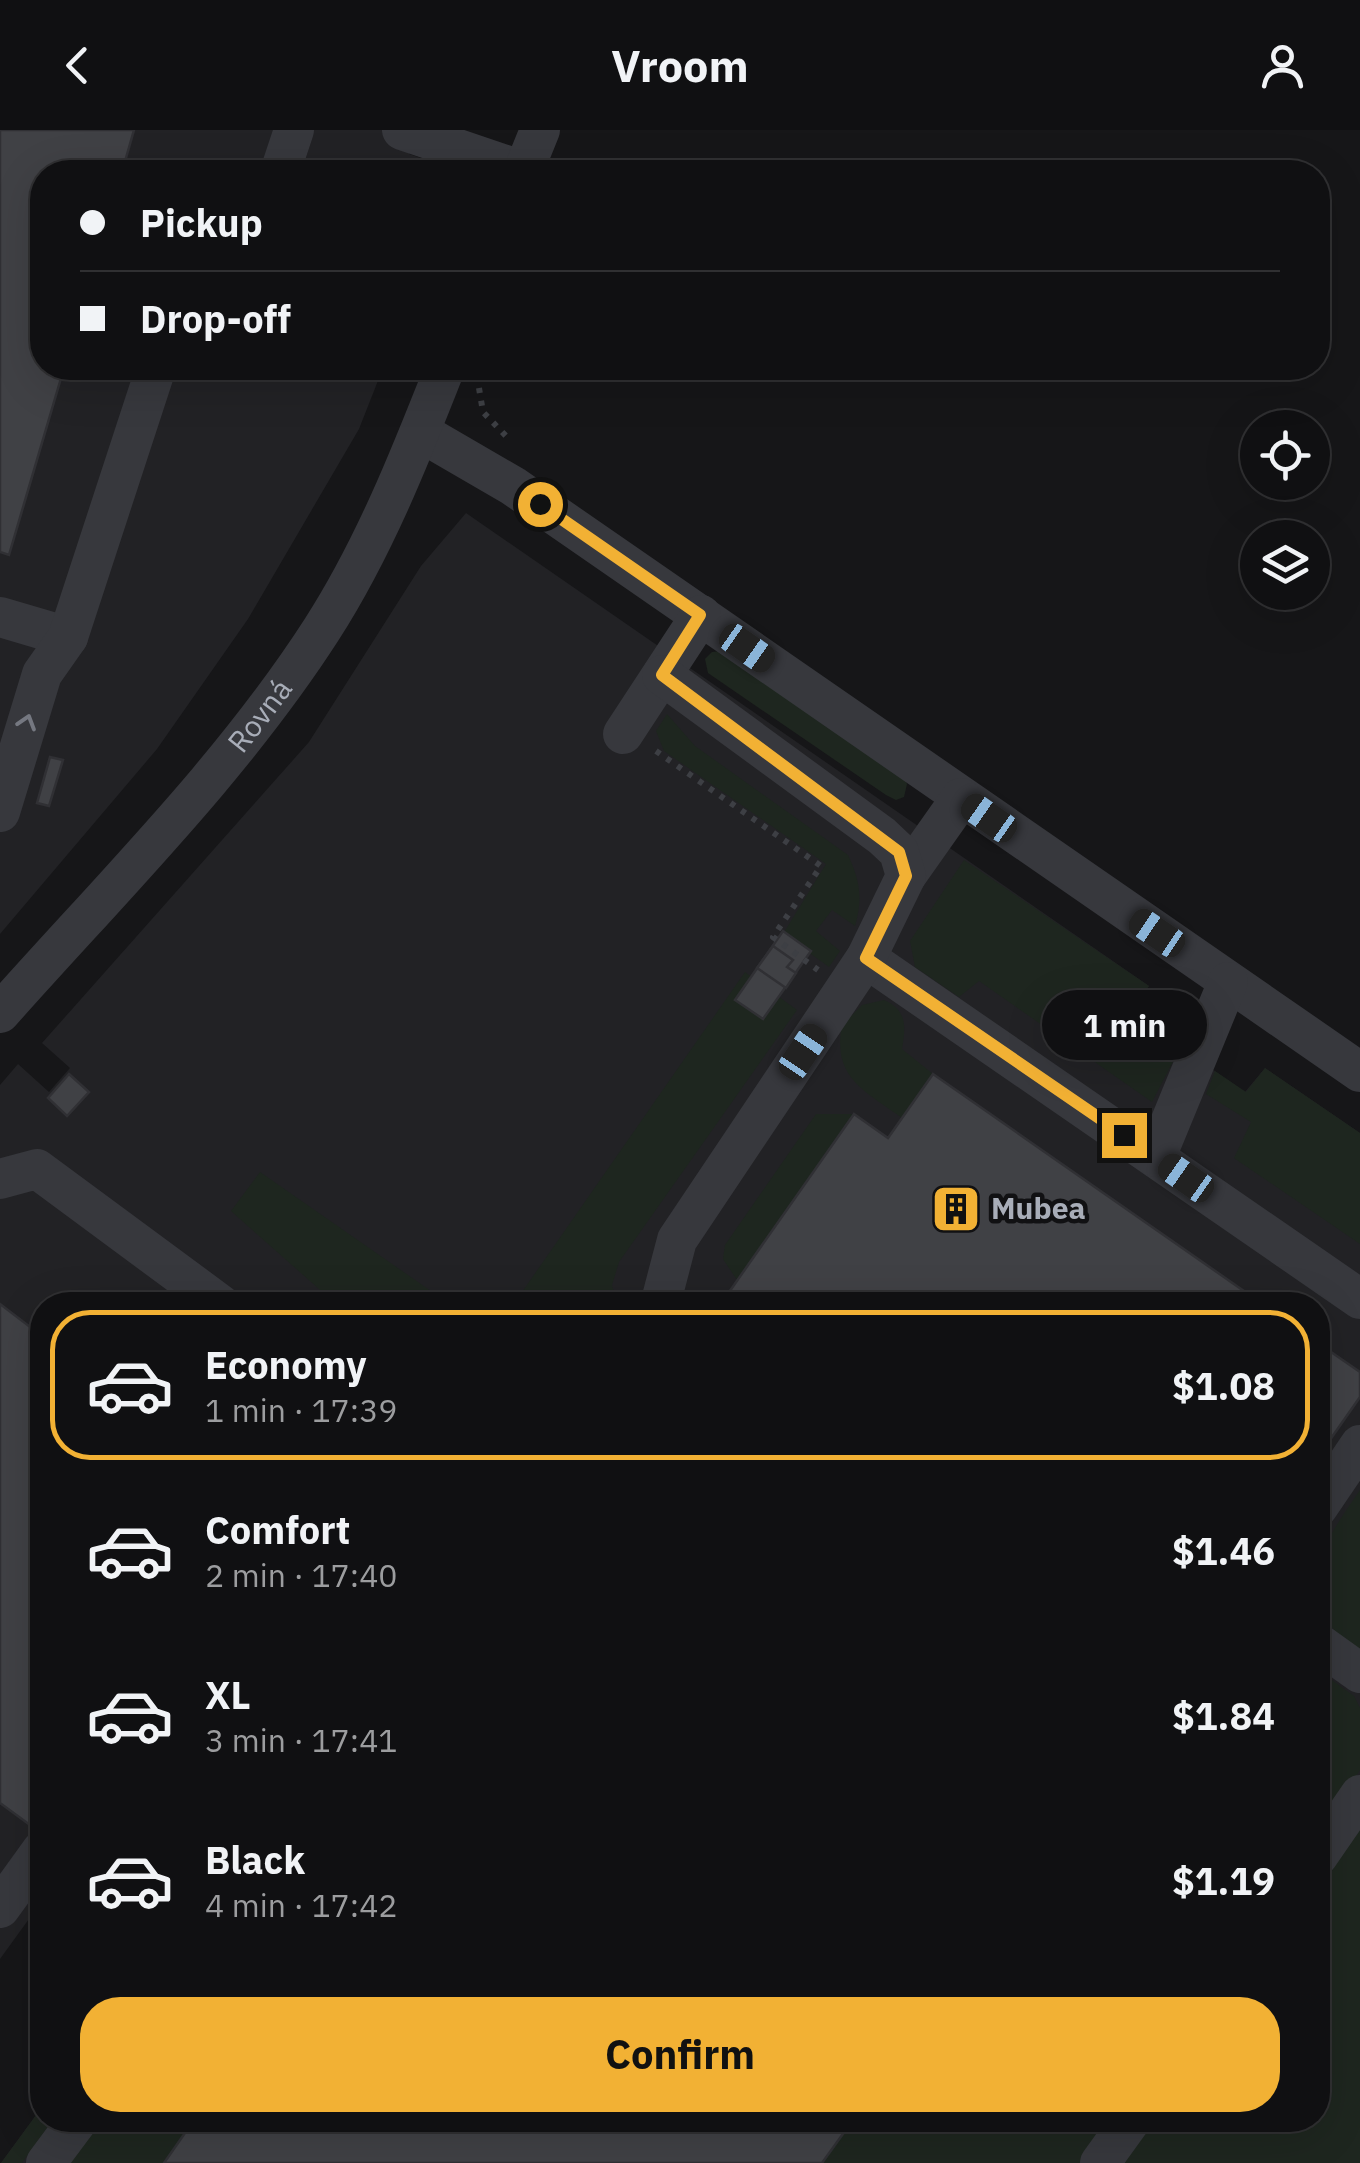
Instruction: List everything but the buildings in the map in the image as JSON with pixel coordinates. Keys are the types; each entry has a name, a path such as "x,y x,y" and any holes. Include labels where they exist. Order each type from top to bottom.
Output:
{"street":[{"path":"284,160 294,130"},
{"path":"402,130 488,160"},
{"path":"528,160 540,130"},
{"path":"0,812 42,674 68,638 152,380"},
{"name":"Rovná","path":"1,1009 264,712 346,588 440,380"},
{"path":"420,432 476,460 1360,1072"},
{"path":"637,736 662,675 700,615"},
{"path":"0,617 68,638"},
{"path":"662,675 882,836 899,852 906,876"},
{"path":"664,1292 678,1240 866,958 906,876 962,798"},
{"path":"866,958 1360,1299"},
{"path":"1156,1157 1228,982"},
{"path":"0,1179 36,1169 203,1292"},
{"path":"1330,1489 1360,1445"},
{"path":"1330,1652 1360,1673"},
{"path":"1330,1839 1360,1796"},
{"path":"5,1890 30,1863"},
{"path":"46,2163 69,2132"},
{"path":"1100,2163 1122,2132"}],"path":[{"path":"637,736 821,866 774,937 803,959"}],"shaded area":[{"path":"0,130 416,130 409,154 427,160 30,160 30,380 378,380 359,429 248,619 157,749 0,934"},
{"name":"Mubea","path":"466,513 1149,986 1130,1012 1245,1092 1265,1068 1360,1133 1360,2163 1,2163 30,2123 30,2132 1330,2132 1330,1292 30,1292 30,1918 0,1959 0,1085 18,1064 49,1092 70,1068 42,1043 309,742 421,566"},
{"path":"747,648 891,748 907,784 904,797 896,800 886,795 708,673 705,659 712,652"},
{"path":"667,714 695,746 848,855 859,890 859,907 855,926 832,910 816,931 840,951 829,967 783,934 826,864 664,751 656,731"},
{"path":"964,860 1149,986 1130,1012 1181,1046 1152,1102 979,981 959,997 915,967 910,941"},
{"path":"745,972 797,1010 619,1262 614,1292 522,1292"},
{"path":"884,1000 901,1014 902,1049 933,1074 902,1118 854,1081 842,1058 842,1025 862,1005"},
{"path":"1265,1068 1360,1133 1360,1244 1234,1158 1251,1122 1206,1094 1215,1071 1246,1092"},
{"path":"816,1114 854,1114 737,1280 723,1259 725,1245"},
{"path":"260,1172 432,1292 322,1292 231,1211"},
{"path":"1360,1490 1360,1651 1330,1624 1331,1534"},
{"path":"1330,1679 1354,1696 1360,1708 1360,1770 1330,1816"},
{"path":"1360,1817 1360,2163 1120,2163 1142,2132 1330,2132 1330,1861"},
{"path":"30,2123 30,2132 44,2132 22,2163 1,2163"},
{"path":"89,2132 186,2132 164,2163 67,2163"},
{"path":"844,2132 1110,2132 1088,2163 822,2163"}],"place":[{"name":"Mubea","path":"956,1209"}],"route":[{"path":"540,504 700,615 662,675 899,852 906,876 866,958 1124,1135"}]}
